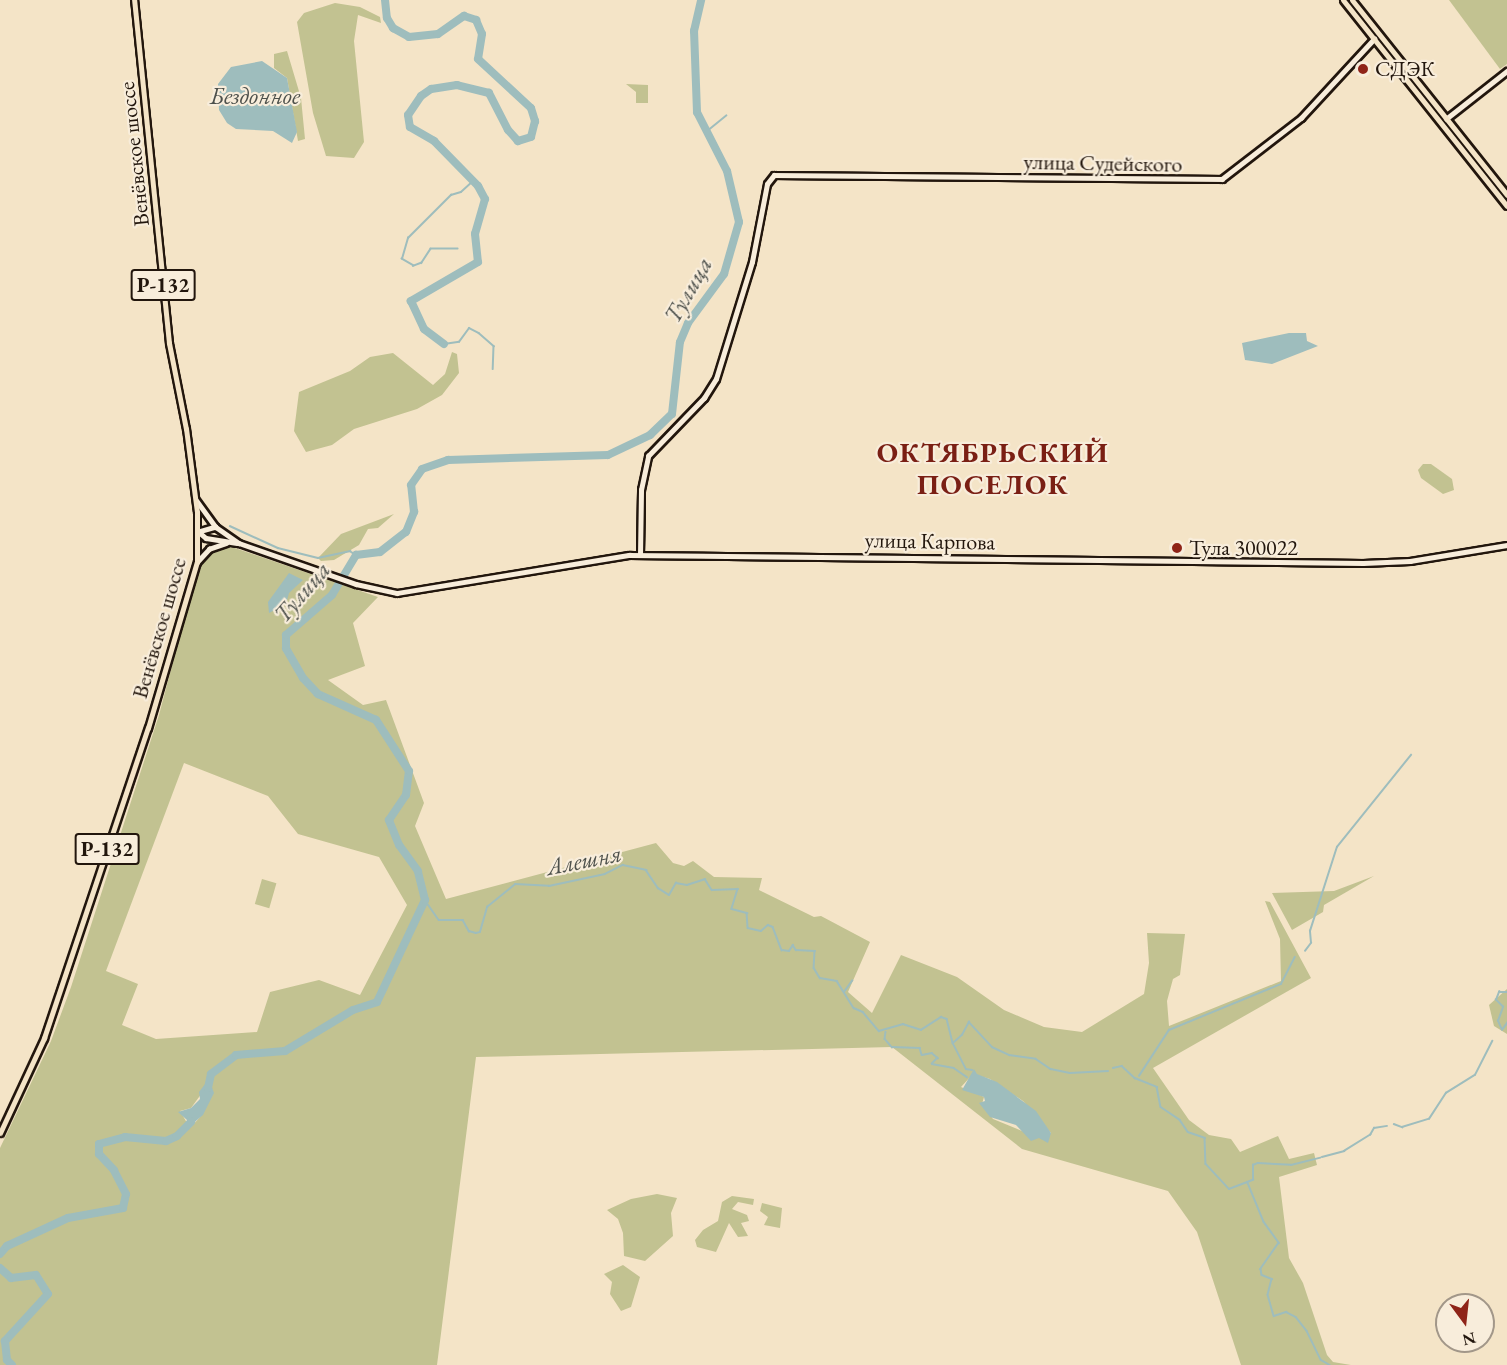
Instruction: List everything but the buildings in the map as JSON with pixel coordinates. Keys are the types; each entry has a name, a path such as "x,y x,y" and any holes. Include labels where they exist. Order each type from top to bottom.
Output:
{"main road":[{"name":"Венёвское шоссе","path":"0,1133 47,1027 148,728 196,562 199,532 169,343 134,0"},
{"path":"1343,0 1377,36"},
{"path":"1352,0 1507,206"},
{"name":"улица Судейского","path":"640,555 641,490 648,456 695,408 716,379 754,255 771,178 779,174 1222,179 1301,118 1377,36"},
{"path":"1444,121 1507,71"},
{"path":"1444,121 1507,195"},
{"path":"194,492 201,510 216,527 239,543"},
{"path":"199,532 216,527"},
{"path":"199,532 206,538 239,543"},
{"path":"196,562 209,549 230,542"},
{"name":"улица Карпова","path":"239,543 356,584 387,592 408,592 640,555 1378,562 1507,545"}],"green space":[{"path":"1449,0 1507,0 1507,64 1500,69"},
{"path":"335,3 360,7 380,17 381,23 358,15 354,41 364,142 354,158 326,156 313,113 297,22 304,13"},
{"path":"287,51 301,98 305,139 298,141 287,78 274,68 274,54"},
{"path":"626,84 648,85 648,103 636,103 636,92"},
{"path":"452,352 457,354 459,373 442,395 417,409 354,429 332,445 306,452 294,431 299,392 350,371 370,357 393,353 433,385 445,374"},
{"path":"1423,464 1431,464 1452,479 1454,490 1443,494 1421,478 1418,470"},
{"path":"394,514 378,528 368,529 359,545 334,560 321,561 318,558 341,534"},
{"path":"232,547 378,597 353,623 365,666 328,680 363,705 386,700 424,803 415,826 446,899 656,843 673,863 684,866 693,861 714,877 762,878 759,890 814,917 821,916 870,942 848,992 872,1013 901,955 957,977 1004,1010 1044,1027 1082,1032 1144,994 1149,963 1147,933 1185,934 1180,975 1173,979 1167,1001 1169,1026 1281,981 1280,939 1265,901 1270,902 1311,978 1153,1068 1189,1120 1209,1135 1231,1139 1240,1152 1278,1136 1289,1159 1314,1153 1317,1165 1279,1177 1289,1258 1303,1283 1327,1355 1333,1362 1351,1365 1241,1365 1197,1232 1168,1191 1022,1149 892,1047 476,1057 437,1365 0,1365 0,1148 51,1041 71,987 159,715 198,566 212,550","holes":["184,763 268,796 298,834 379,857 407,905 360,995 319,980 270,992 257,1032 156,1039 122,1025 138,984 106,971","973,1074 990,1079 1023,1101 1051,1133 1039,1138 993,1119 982,1104 984,1097 961,1087","207,1086 211,1096 202,1115 190,1128 180,1111 191,1108"]},
{"path":"1374,876 1324,905 1323,912 1292,930 1272,893 1334,891"},
{"path":"262,879 276,883 269,908 255,904"},
{"path":"1507,989 1507,1034 1494,1026 1489,1005"},
{"path":"657,1194 677,1198 671,1213 673,1236 645,1261 624,1256 623,1233 618,1219 607,1210 631,1199"},
{"path":"732,1196 754,1199 753,1205 738,1202 732,1209 747,1215 749,1221 741,1223 748,1236 738,1237 729,1223 716,1252 697,1247 695,1240 703,1230 718,1221 722,1202"},
{"path":"762,1203 782,1208 780,1228 764,1225 768,1217 760,1211"},
{"path":"623,1265 640,1277 631,1307 621,1311 610,1294 612,1282 604,1274"}],"water":[{"name":"Бездонное","path":"262,61 287,78 297,132 292,143 273,131 236,129 227,123 219,110 218,84 231,67"},
{"path":"1289,333 1306,333 1307,341 1318,346 1272,364 1245,360 1242,343"},
{"path":"289,573 303,580 289,593 286,604 269,613 268,602"},
{"path":"974,1069 977,1074 997,1082 1036,1111 1051,1133 1048,1143 1039,1138 1031,1141 1016,1125 990,1117 979,1103 985,1101 984,1097 962,1090"},
{"path":"209,1079 214,1093 203,1115 185,1130 187,1120 178,1112 191,1108 200,1099 199,1092"}],"waterway":[{"path":"385,0 387,18 393,28 409,37 438,34 464,16 476,20 482,34 478,59 531,108 535,121 531,137 518,141 508,130 489,93 457,85 431,89 421,96 408,115 410,127 434,141 478,186 485,199 475,234 478,262 411,301 424,329 444,344"},
{"name":"Тулица","path":"208,1088 211,1074 236,1055 285,1051 353,1010 377,1002 425,900 418,871 399,845 389,820 406,795 409,771 376,720 318,694 303,678 286,648 286,635 332,595 356,555 380,552 406,532 414,512 411,485 422,469 448,460 608,455 650,435 672,414 680,342 688,323 724,274 739,222 727,171 697,112 694,31 701,0"},
{"path":"706,132 726,116"},
{"path":"458,249 431,249 422,263 414,266 402,259 408,238 451,195 461,192 472,182"},
{"path":"444,344 459,342 469,328 479,333 494,346 493,369"},
{"path":"230,526 278,548 318,558 350,551 356,555"},
{"path":"1305,951 1311,943 1310,931 1337,847 1411,755"},
{"name":"Алешня","path":"425,900 439,920 463,920 469,931 476,933 480,932 487,907 515,884 549,886 605,874 623,865 646,870 658,888 669,895 676,883 687,885 705,879 712,890 738,889 732,909 747,913 748,928 761,931 768,925 773,927 782,950 789,951 793,945 796,950 815,951 814,968 820,978 837,981 854,1008 863,1012 879,1031 903,1024 921,1030 941,1017 947,1019 953,1043 962,1035 969,1022 992,1047 1009,1055 1036,1059 1051,1069 1070,1073 1108,1071"},
{"path":"1139,1076 1169,1030 1281,984 1295,957"},
{"path":"844,992 852,981"},
{"path":"1502,1030 1498,1021 1503,1007 1496,1000 1499,992 1507,992"},
{"path":"1502,1030 1507,1023"},
{"path":"886,1032 885,1039 892,1047 920,1048 922,1055 932,1053 938,1058 932,1064 954,1068 967,1077"},
{"path":"1394,1124 1402,1127 1429,1119 1446,1093 1475,1075 1492,1041"},
{"path":"953,1043 966,1069 972,1070"},
{"name":"Алешня","path":"1113,1068 1122,1066 1135,1078 1157,1087 1161,1107 1180,1120 1188,1132 1205,1138 1206,1164 1229,1189 1253,1180 1253,1165 1258,1163 1291,1165 1320,1158"},
{"name":"Тулица","path":"0,1254 7,1246 68,1218 123,1208 126,1194 114,1170 99,1154 99,1144 125,1137 166,1141 177,1136 191,1122"},
{"path":"1322,1157 1344,1151 1370,1135 1374,1128 1387,1126"},
{"path":"1248,1183 1264,1222 1279,1243 1261,1269 1262,1275 1272,1279 1268,1295 1274,1316 1286,1312 1296,1317 1307,1331 1321,1360 1330,1365"},
{"name":"Тулица","path":"0,1268 11,1278 36,1275 48,1294 5,1341 7,1360 12,1365"}],"place":[{"name":"СДЭК","path":"1363,69"},
{"name":"Тула 300022","path":"1177,548"}],"district":[{"name":"ОКТЯБРЬСКИЙ ПОСЕЛОК","path":"993,468"}]}
